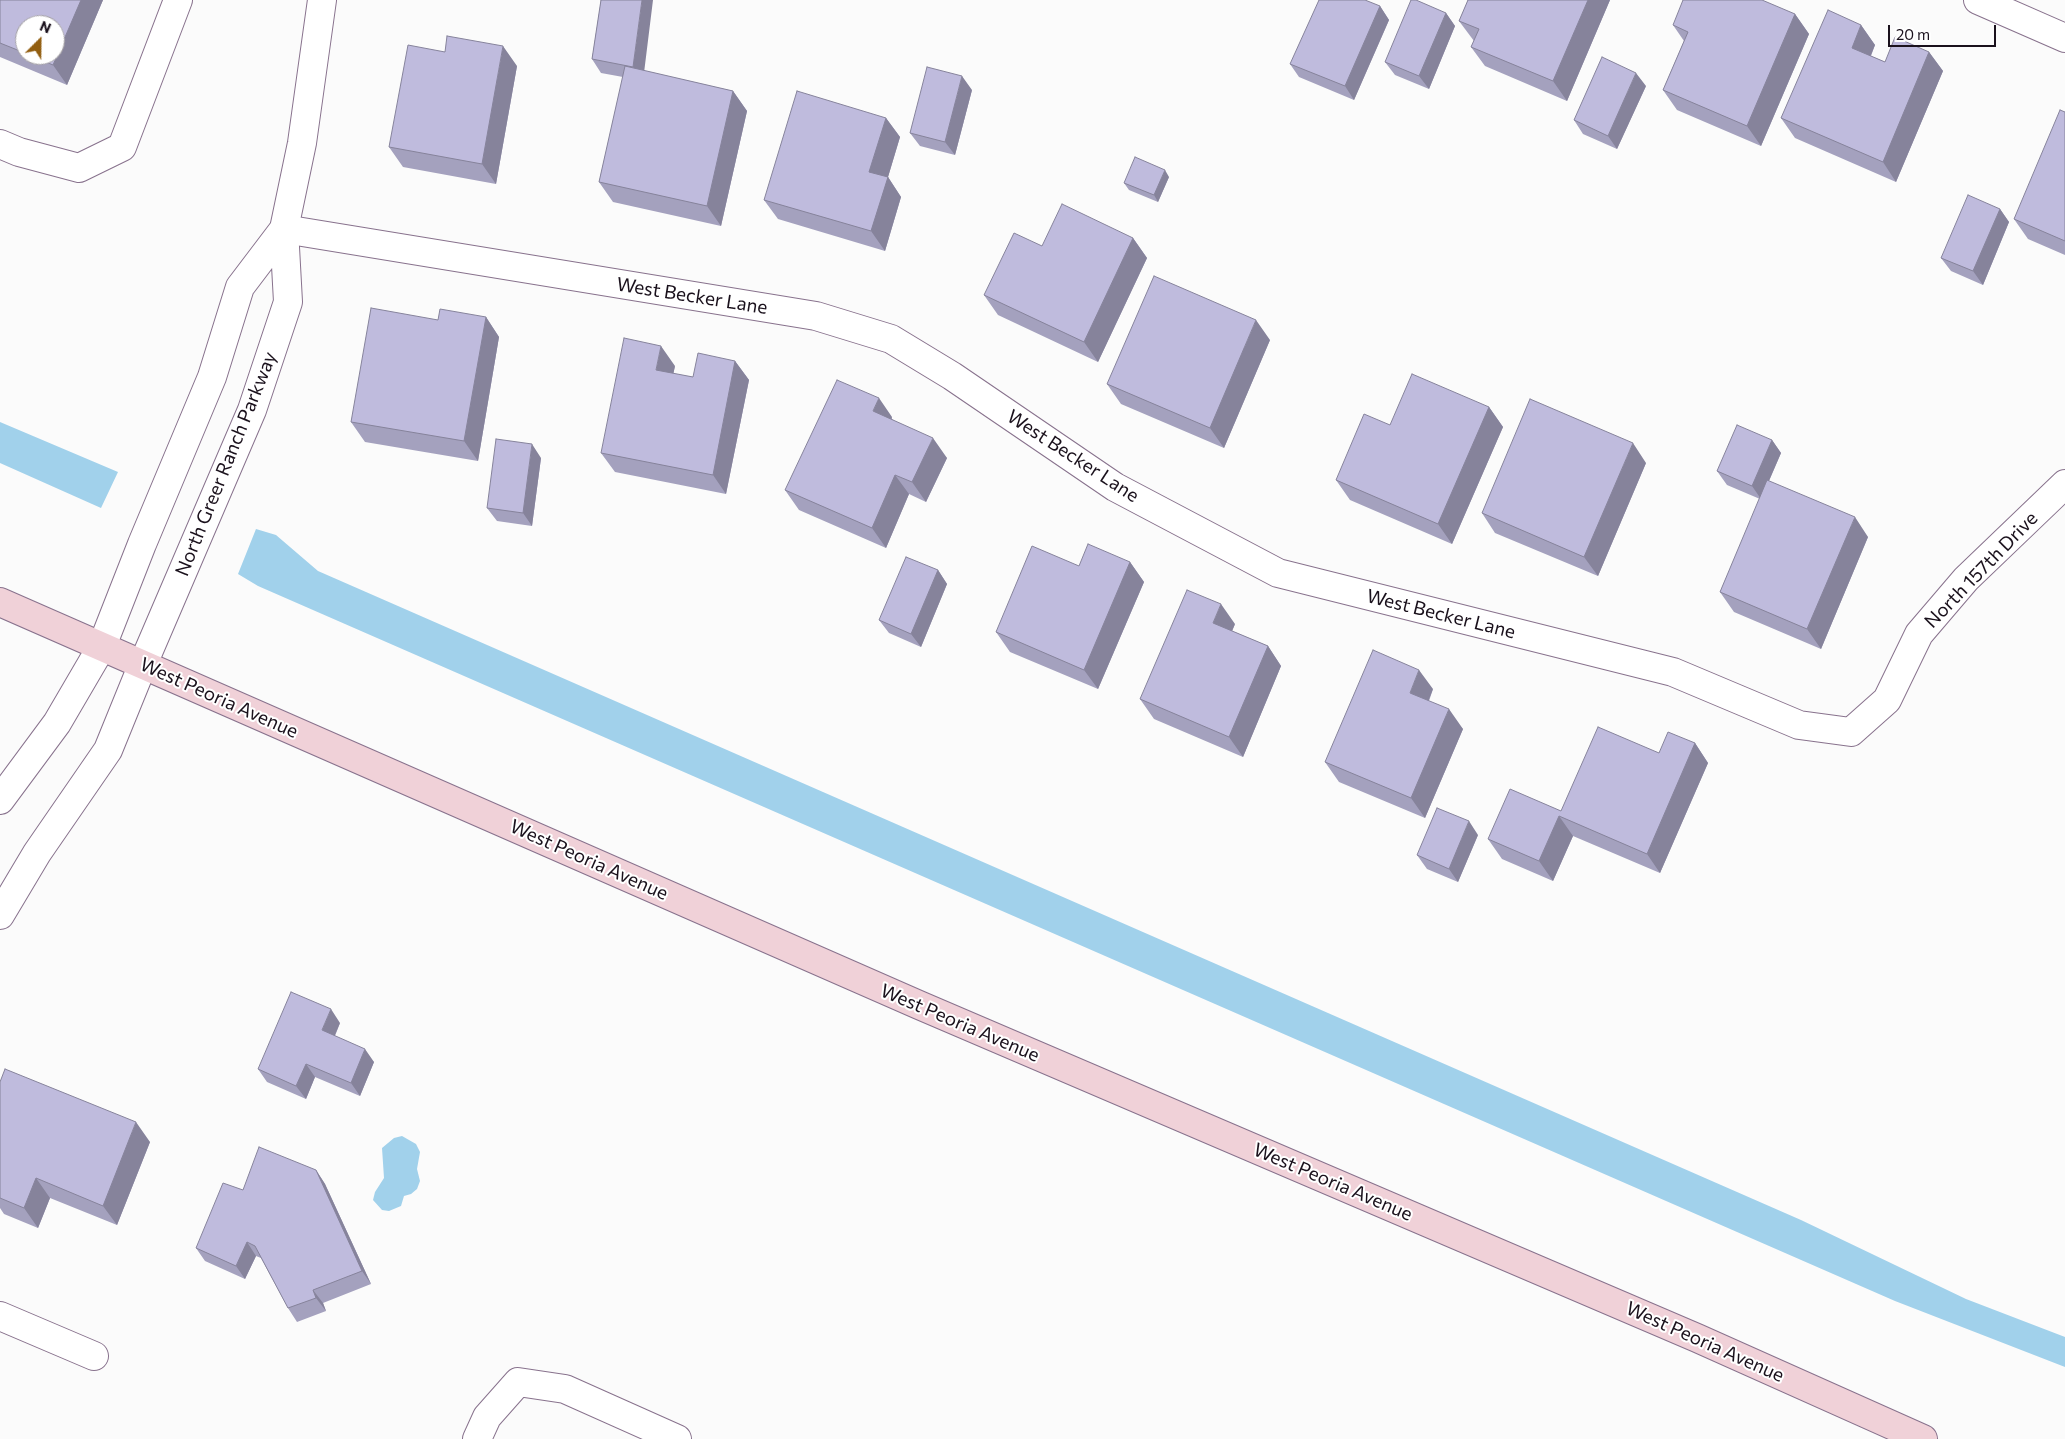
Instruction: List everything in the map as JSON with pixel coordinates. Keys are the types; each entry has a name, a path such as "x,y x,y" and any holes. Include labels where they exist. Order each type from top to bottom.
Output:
{"main road":[{"name":"West Peoria Avenue","path":"0,602 918,1005 1698,1338 1923,1439"}],"street":[{"path":"0,144 19,152 79,168 122,146 178,0"},
{"name":"North Greer Ranch Parkway","path":"0,915 37,853 108,750 252,410 288,302 284,229 302,143 322,0"},
{"path":"1978,0 2065,38"},
{"name":"North Greer Ranch Parkway","path":"0,800 57,723 102,646 212,376 240,287 284,229"},
{"name":"West Becker Lane","path":"284,229 816,316 881,336 890,339 952,376 1115,487 1278,573 1673,672 1799,725 1852,732"},
{"name":"North 157th Drive","path":"1852,732 1887,700 1919,634 1966,579 2065,484"},
{"path":"0,1316 94,1356"},
{"path":"477,1439 487,1416 518,1382 565,1389 677,1439"}],"water":[{"path":"0,422 118,472 101,508 0,463"},
{"path":"256,529 276,535 318,571 1801,1220 1966,1299 2065,1337 2065,1367 1895,1301 258,586 238,574"},
{"path":"402,1136 416,1144 420,1152 417,1169 420,1181 417,1189 411,1194 404,1196 401,1206 389,1211 382,1210 373,1200 375,1192 384,1178 382,1148 394,1138"}],"building":[{"path":"0,0 81,0 65,37 65,15 15,15 15,49 0,43"},
{"path":"601,0 642,0 633,67 592,59"},
{"path":"1319,0 1365,0 1380,6 1345,86 1290,64"},
{"path":"1411,0 1416,0 1446,13 1419,76 1385,62"},
{"path":"1468,0 1588,0 1553,81 1471,47 1479,29 1459,21"},
{"path":"1683,0 1762,0 1795,14 1747,126 1663,90 1688,32 1673,25"},
{"path":"1828,10 1861,25 1852,48 1885,62 1895,37 1929,52 1883,162 1781,118"},
{"path":"447,36 503,46 482,164 389,147 408,45 445,52"},
{"path":"1602,57 1636,73 1608,136 1574,120"},
{"path":"625,66 733,91 707,206 599,182"},
{"path":"927,67 962,76 945,142 910,133"},
{"path":"797,91 886,118 869,172 888,177 871,231 764,200"},
{"path":"2060,110 2065,112 2065,241 2014,219"},
{"path":"1135,157 1165,170 1154,195 1124,183"},
{"path":"1968,195 2000,209 1973,271 1941,258"},
{"path":"1062,204 1133,238 1084,342 984,295 1014,233 1042,246"},
{"path":"1154,276 1256,320 1210,428 1107,384"},
{"path":"371,308 438,320 440,309 486,317 464,441 351,422"},
{"path":"624,338 661,346 656,370 693,377 698,353 735,361 713,475 601,453"},
{"path":"1412,374 1489,407 1438,524 1336,480 1364,414 1390,425"},
{"path":"837,380 879,398 873,411 933,438 912,482 895,475 872,528 785,490"},
{"path":"1530,399 1633,443 1584,557 1482,513"},
{"path":"1737,425 1772,440 1752,486 1717,471"},
{"path":"496,439 532,444 523,513 487,508"},
{"path":"1767,480 1855,517 1807,629 1720,592"},
{"path":"1088,544 1130,562 1084,670 996,632 1032,546 1079,566"},
{"path":"906,557 938,570 911,634 879,620"},
{"path":"1187,590 1221,604 1213,623 1268,646 1229,737 1140,699"},
{"path":"1373,650 1419,670 1410,693 1449,709 1411,798 1325,762"},
{"path":"1598,727 1659,753 1668,732 1695,743 1647,854 1559,816 1539,861 1488,839 1510,789 1561,811"},
{"path":"1437,808 1469,821 1449,869 1417,855"},
{"path":"291,992 331,1009 322,1030 365,1049 351,1083 306,1064 296,1086 258,1069"},
{"path":"5,1069 136,1122 103,1206 36,1178 24,1208 0,1198 0,1082"},
{"path":"259,1147 316,1170 362,1271 313,1290 316,1298 288,1308 255,1246 247,1242 236,1266 196,1248 223,1183 243,1190"}]}
